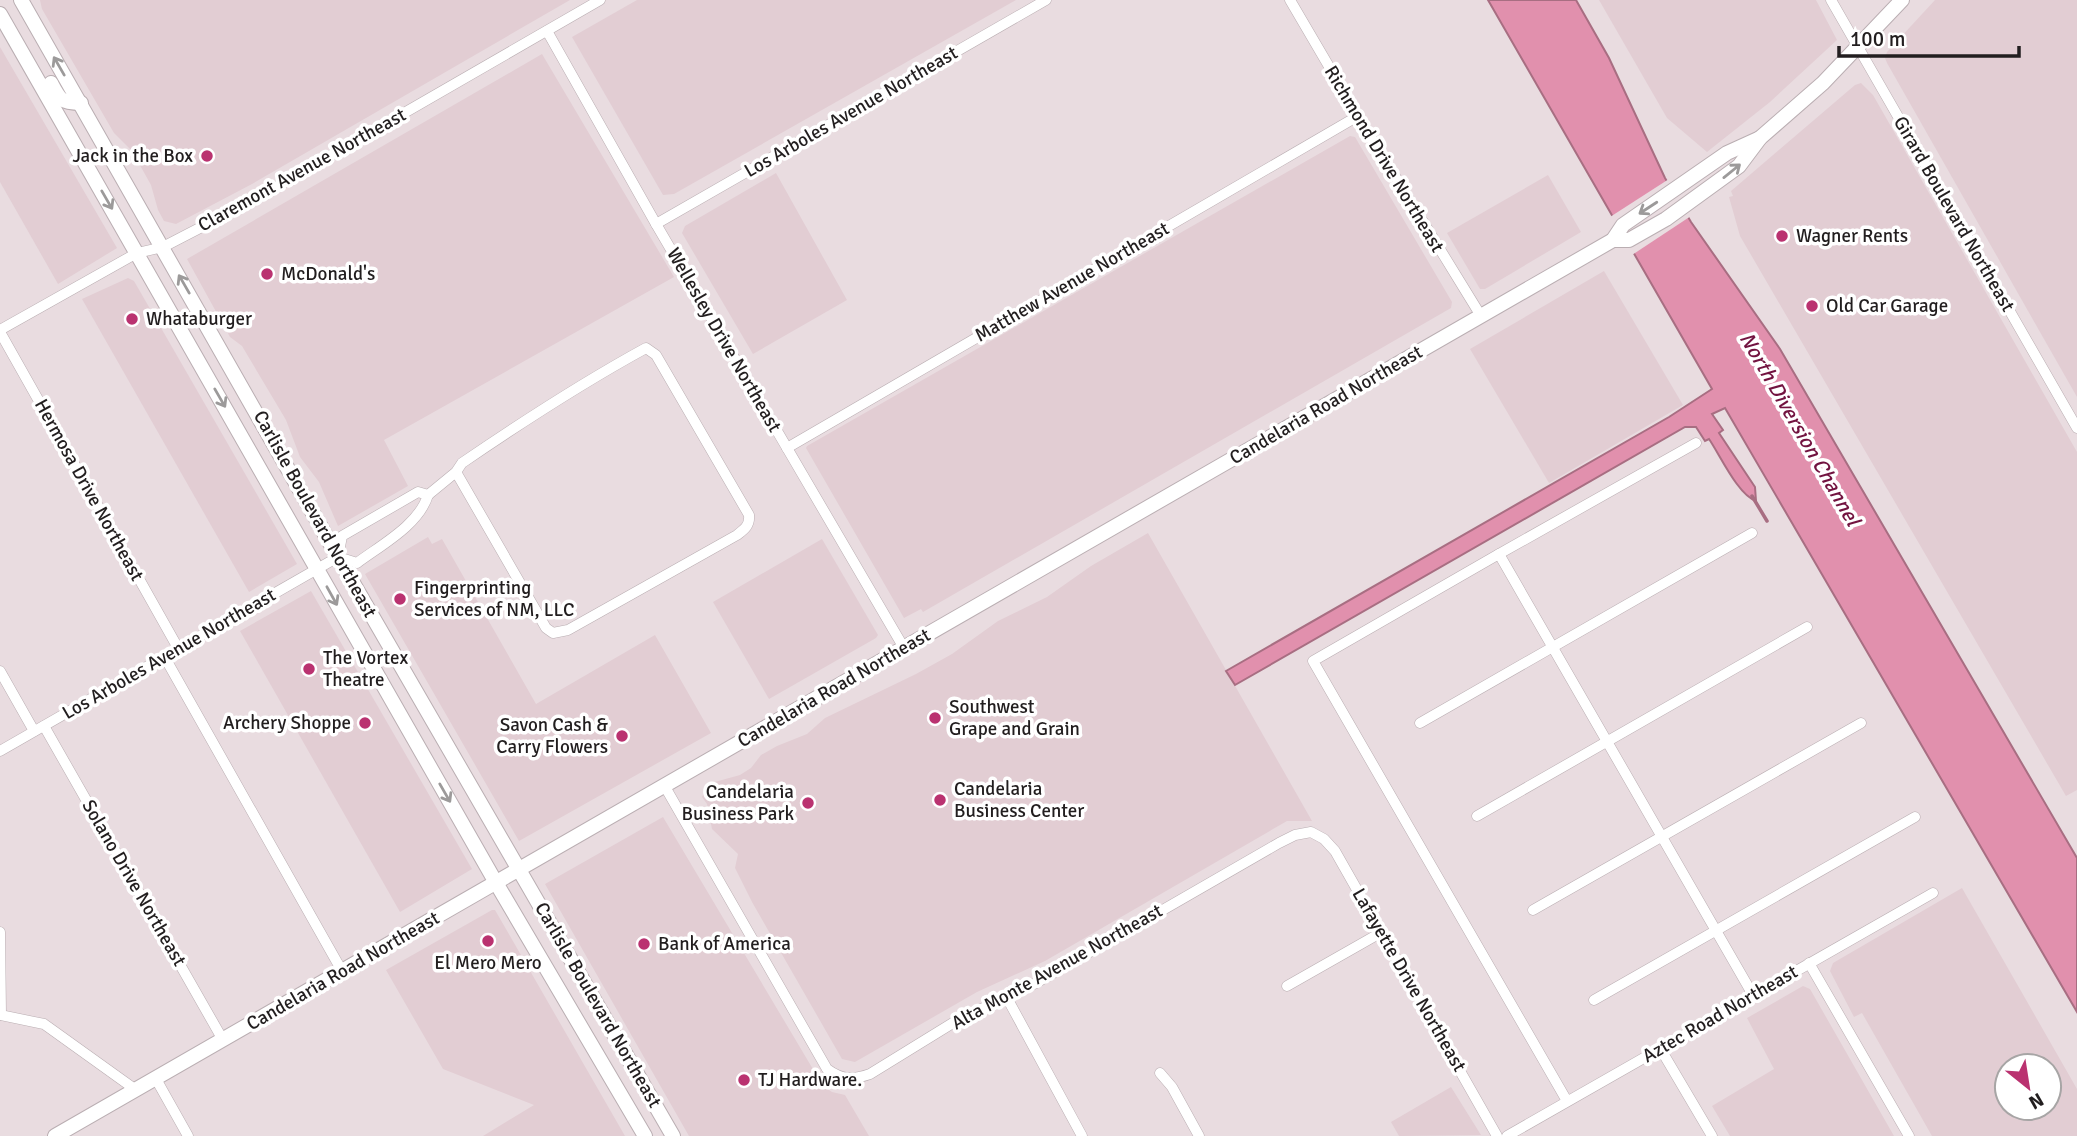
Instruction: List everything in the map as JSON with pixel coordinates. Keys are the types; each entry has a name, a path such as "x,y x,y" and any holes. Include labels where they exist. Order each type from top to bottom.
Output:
{"main road":[{"name":"Carlisle Boulevard Northeast","path":"21,0 338,557 673,1136"},
{"name":"Candelaria Road Northeast","path":"1613,240 1629,240 1696,198 1739,166 1760,138 1823,83 1902,0"},
{"name":"Carlisle Boulevard Northeast","path":"2,18 495,881 645,1136"},
{"path":"2,18 25,37 62,100 66,103 81,103"},
{"name":"Candelaria Road Northeast","path":"55,1136 1613,240 1623,225 1727,153 1760,138"}],"street":[{"name":"Claremont Avenue Northeast","path":"0,331 137,253 163,247 248,203 600,0"},
{"name":"Los Arboles Avenue Northeast","path":"656,224 1046,0"},
{"name":"Richmond Drive Northeast","path":"1290,0 1481,316"},
{"name":"Girard Boulevard Northeast","path":"1831,0 2077,428"},
{"name":"Wellesley Drive Northeast","path":"547,31 656,224 904,648"},
{"name":"Matthew Avenue Northeast","path":"787,448 1358,116"},
{"name":"Hermosa Drive Northeast","path":"0,331 178,648"},
{"path":"428,495 418,492 411,495 342,537 338,557 357,562 394,536 424,508 428,495 456,472 462,463 521,422 646,348 656,355 750,521 737,535 568,631 553,633 545,628 456,472"},
{"path":"1567,1101 1313,661 1696,443"},
{"path":"1420,723 1752,533"},
{"path":"1499,554 1753,995"},
{"name":"Los Arboles Avenue Northeast","path":"0,751 338,557"},
{"path":"1476,816 1807,627"},
{"path":"164,656 342,971"},
{"path":"0,671 34,732"},
{"path":"1533,910 1861,723"},
{"name":"Solano Drive Northeast","path":"44,726 223,1040"},
{"name":"Alta Monte Avenue Northeast","path":"664,785 827,1069 840,1079 857,1079 870,1074 956,1021 1036,983 1279,843 1294,835 1311,832"},
{"path":"1594,1000 1915,817"},
{"name":"Lafayette Drive Northeast","path":"1311,832 1324,839 1335,851 1497,1136"},
{"name":"Aztec Road Northeast","path":"1507,1136 1933,893"},
{"path":"0,932 0,1015 44,1024 136,1090"},
{"path":"1287,986 1382,932"},
{"path":"1809,963 1909,1136"},
{"path":"1006,996 1082,1136"},
{"path":"1660,1048 1712,1136"},
{"path":"1160,1073 1172,1087 1199,1136"},
{"path":"156,1079 188,1136"},
{"path":"627,1105 637,1136"}],"shaded area":[{"path":"40,0 570,0 252,184 176,224 164,221 151,185 132,151 114,133 42,9"},
{"path":"637,0 1016,0 674,194 663,195 572,37"},
{"path":"1599,0 1816,0 1837,40 1770,102 1707,152 1667,118"},
{"path":"1935,0 2077,0 2077,397 1885,58 1887,52"},
{"path":"0,47 117,248 58,284 0,182"},
{"path":"542,54 674,277 384,440 408,486 338,526 319,482 300,457 286,420 242,346 230,337 187,259"},
{"path":"1861,83 1873,95 2077,452 2077,790 2066,796 1740,236 1729,197 1733,196 1731,191 1855,85"},
{"path":"1350,136 1355,137 1452,302 1451,308 923,612 921,609 904,618 807,446"},
{"path":"776,173 847,300 753,354 682,233 685,226"},
{"path":"1548,175 1581,232 1485,289 1480,289 1447,233"},
{"path":"1604,271 1683,405 1549,483 1470,349"},
{"path":"128,278 134,281 297,564 249,592 82,299"},
{"path":"1148,533 1312,821 1287,821 1045,961 977,992 855,1062 842,1059 752,902 735,868 738,854 712,829 707,804 702,797 705,791 711,783 740,775 751,768 761,755 807,734 825,718 952,654 998,621 1047,597 1091,566"},
{"path":"428,537 432,544 442,539 536,704 655,635 711,733 519,841 365,574"},
{"path":"822,539 878,635 769,699 713,602"},
{"path":"311,591 472,869 400,912 240,631"},
{"path":"663,817 823,1086 832,1092 845,1095 869,1136 689,1136 545,884"},
{"path":"1962,888 2056,1052 1993,1052 1993,1122 2063,1122 2063,1065 2077,1089 2077,1136 1932,1136 1862,1013 1854,1017 1830,971 1833,963"},
{"path":"495,910 625,1136 483,1136 534,1105 443,1069 386,970"},
{"path":"1803,986 1810,989 1894,1136 1730,1136 1712,1106 1774,1069 1747,1018"},
{"path":"1451,1087 1481,1135 1399,1136 1391,1122"}],"water":[{"name":"North Diversion Channel","path":"1488,0 1576,0 1609,58 1665,178 1691,222 1780,349 2077,858 2077,1012 1725,408 1712,414 1723,430 1719,433 1755,487 1756,501 1736,483 1709,439 1705,441 1696,427 1685,427 1235,685 1226,671 1669,417 1712,389"}],"pier":[{"path":"1669,179 1691,216 1632,255 1610,217"}],"waterway":[{"path":"1752,496 1767,521"}],"place":[{"name":"Jack in the Box","path":"207,156"},
{"name":"Wagner Rents","path":"1782,236"},
{"name":"McDonald's","path":"267,274"},
{"name":"Old Car Garage","path":"1812,306"},
{"name":"Whataburger","path":"132,319"},
{"name":"Fingerprinting Services of NM, LLC","path":"400,599"},
{"name":"The Vortex Theatre","path":"309,669"},
{"name":"Southwest Grape and Grain","path":"935,718"},
{"name":"Archery Shoppe","path":"365,723"},
{"name":"Savon Cash & Carry Flowers","path":"622,736"},
{"name":"Candelaria Business Center","path":"940,800"},
{"name":"Candelaria Business Park","path":"808,803"},
{"name":"El Mero Mero","path":"488,941"},
{"name":"Bank of America","path":"644,944"},
{"name":"TJ Hardware.","path":"744,1080"}]}
